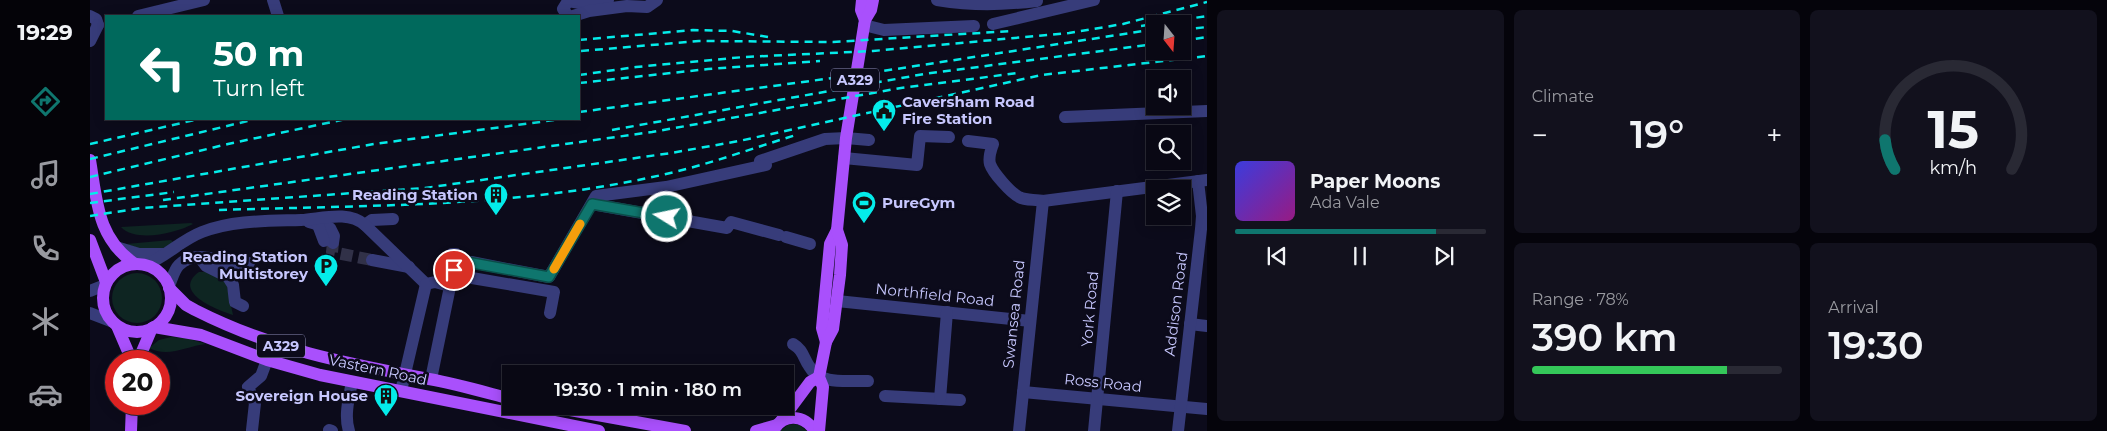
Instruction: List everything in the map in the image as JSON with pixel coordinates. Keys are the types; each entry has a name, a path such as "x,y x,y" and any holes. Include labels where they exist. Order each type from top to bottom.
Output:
{"main road":[{"name":"A329","path":"862,0 861,10 864,22"},
{"name":"A329","path":"826,342 822,328 830,244 837,230 846,138 864,22 871,10 873,0"},
{"path":"90,160 99,213 107,236 124,256 157,271 169,287 171,298 164,318 153,327 143,331 131,331 115,324"},
{"name":"A329","path":"817,431 823,387 819,377 826,342 833,329 837,301 842,245 837,230"},
{"path":"90,240 106,284"},
{"path":"127,350 103,303 106,284 113,273 122,268 140,264"},
{"name":"Vastern Road","path":"169,287 186,305 195,310 270,343 346,363 431,379 502,396"},
{"path":"143,350 153,327"},
{"name":"Vastern Road","path":"153,327 201,335 268,360 352,382 595,431"},
{"path":"777,426 810,382 819,377"},
{"path":"131,431 132,415"},
{"path":"598,415 685,431"},
{"path":"756,431 777,426 795,417 801,418 817,431"}],"street":[{"path":"142,15 204,0"},
{"path":"273,0 278,15"},
{"path":"567,15 563,9 568,2 580,3 608,0"},
{"path":"576,15 639,3 651,6 657,0"},
{"path":"937,0 993,6 1037,1"},
{"path":"993,24 1067,4 1094,0"},
{"path":"959,27 962,4"},
{"path":"864,22 884,30 974,26"},
{"path":"90,40 95,24"},
{"path":"1065,117 1207,111"},
{"path":"844,158 917,165 920,136 949,137"},
{"path":"431,379 454,270 463,262 549,277 596,196 683,184 763,163 825,139 869,140"},
{"path":"968,141 993,144 990,153 990,163 998,176 1017,196 1024,199 1043,201 1202,180"},
{"name":"Addison Road","path":"1178,431 1190,324 1203,251 1202,180"},
{"name":"York Road","path":"1094,431 1117,191"},
{"name":"Swansea Road","path":"1019,431 1043,201"},
{"path":"592,204 727,228 731,222 810,244"},
{"path":"140,264 159,260 167,253 204,231 257,221 346,217 365,224 426,284"},
{"path":"365,224 372,220 393,219"},
{"path":"302,220 325,236"},
{"path":"383,242 375,261 409,267"},
{"path":"116,247 139,254 167,253"},
{"path":"200,258 206,266 228,277 233,286 235,302 243,306"},
{"path":"169,287 179,265 189,259 200,258 222,268 240,270 247,267 250,263"},
{"path":"426,284 466,277 554,292 550,313"},
{"path":"90,291 106,284"},
{"path":"401,392 426,284"},
{"name":"Northfield Road","path":"837,301 1030,321"},
{"path":"940,399 947,312"},
{"path":"90,313 115,324"},
{"path":"1190,324 1207,326"},
{"path":"793,344 799,348 810,368 819,377 830,380 868,381"},
{"path":"250,424 255,402 248,387 261,376 268,360"},
{"path":"349,431 346,424 352,382"},
{"name":"Ross Road","path":"1023,392 1207,409"},
{"path":"885,396 960,400"},
{"path":"612,415 625,420"}],"green space":[{"path":"193,224 177,231 156,235 136,235 121,227"},
{"path":"171,240 174,243 156,250 145,250 126,244"},
{"path":"199,272 208,272 226,282 233,315 217,309 193,293 190,286 192,279"},
{"path":"137,273 147,275 155,280 160,288 162,298 160,308 155,316 147,321 137,323 127,321 119,316 114,308 112,298 114,288 119,280 127,275"},
{"path":"171,337 186,338 206,344 170,352 170,350 154,350 149,348 159,340"},
{"path":"794,424 807,431 780,431 788,425"}],"tunnel":[{"path":"333,243 332,252 372,260"}],"railway":[{"path":"580,75 636,67 744,57 873,51 1069,33 1123,24 1207,2"},
{"path":"1141,26 1207,16"},
{"path":"1191,29 1207,27"},
{"path":"580,40 693,30 732,31 768,37"},
{"path":"581,51 699,41 833,42 1011,31"},
{"path":"580,112 870,73 1146,31"},
{"path":"1191,40 1207,37"},
{"path":"612,130 924,74 1146,45"},
{"path":"90,216 141,208 425,188 671,153 739,141 1042,75 1207,56"},
{"path":"580,83 708,69 820,61"},
{"path":"163,200 652,132 901,88 1018,73"},
{"path":"90,144 195,120"},
{"path":"90,159 252,120"},
{"path":"90,177 228,144 341,120"},
{"path":"90,194 374,144 554,120"},
{"path":"219,210 444,203 555,193 611,185 666,174 715,161 796,135"},
{"path":"90,203 174,192"}],"slow traffic":[{"path":"554,269 580,224"}],"place":[{"name":"Caversham Road Fire Station","path":"884,132"},
{"name":"Reading Station","path":"496,216"},
{"name":"PureGym","path":"864,224"},
{"name":"Reading Station Multistorey","path":"326,287"},
{"name":"Sovereign House","path":"386,417"}],"route":[{"path":"454,270 463,262 471,262 549,277 592,204 667,217"}]}
